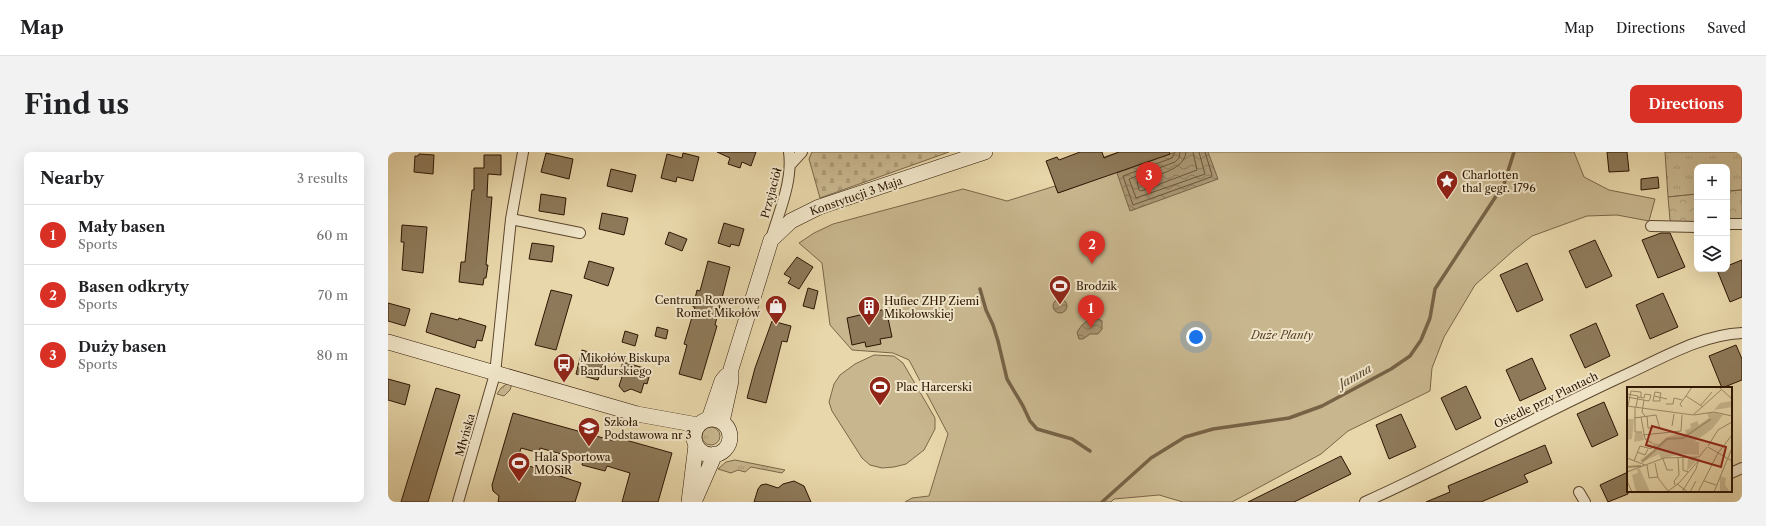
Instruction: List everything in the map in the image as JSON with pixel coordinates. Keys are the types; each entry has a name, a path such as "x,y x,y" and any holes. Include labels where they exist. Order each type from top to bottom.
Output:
{"street":[{"name":"Młyńska","path":"458,502 495,374 511,219 523,152"},
{"name":"Przyjaciół","path":"771,240 791,164 789,152"},
{"path":"791,164 802,152"},
{"name":"Konstytucji 3 Maja","path":"689,502 704,430 731,381 731,369 771,240 791,221 819,207 985,152"},
{"path":"511,219 580,233"},
{"path":"1730,224 1742,224"},
{"path":"1651,226 1694,227"},
{"name":"Osiedle przy Plantach","path":"1365,502 1536,417 1667,356 1719,335 1742,333"},
{"path":"388,342 637,414 704,430 727,427 729,440 727,447 721,452 714,454 707,454 701,451 704,430"},
{"path":"694,502 714,454"},
{"path":"1732,473 1742,468"},
{"path":"1579,492 1585,502"}],"green space":[{"path":"812,152 949,152 820,198 809,159"},
{"name":"Duże Planty","path":"1119,152 1574,152 1584,177 1609,190 1655,199 1649,221 1617,215 1587,216 1532,236 1475,285 1444,337 1432,368 1430,391 1348,431 1321,454 1232,502 1183,502 1159,495 1114,499 1111,502 905,502 912,498 929,496 948,434 909,360 893,353 852,350 830,325 822,263 799,243 814,233 833,224 963,189 1007,201 1055,186 1058,193 1110,174 1104,157"},
{"path":"1665,152 1742,152 1742,190 1730,191 1730,164 1694,164 1694,194 1668,197"},
{"path":"1742,190 1742,222 1730,222 1730,191"},
{"path":"1694,194 1694,223 1673,223 1670,220 1668,197"},
{"name":"Plac Harcerski","path":"874,355 894,356 903,363 935,418 935,429 924,450 906,464 894,467 882,468 870,465 862,458 832,411 829,402 834,384 840,375 855,364"},
{"path":"508,383 512,384 510,390 504,396 497,394 501,388"},
{"path":"711,427 717,430 720,436 717,442 711,445 705,442 702,436 705,430"},
{"path":"735,460 785,470 782,473 751,467 745,472 738,470 731,473 718,469 726,462"}],"water":[{"path":"1176,152 1208,152 1218,179 1130,211 1117,173"},
{"name":"Brodzik","path":"1057,299 1063,299 1067,303 1067,309 1063,313 1057,313 1053,309 1053,303"},
{"path":"1089,319 1098,319 1102,321 1102,329 1098,334 1090,334 1083,339 1079,339 1077,332"}],"building":[{"path":"717,152 756,152 751,166 742,162 740,168 728,164 730,158"},
{"path":"1080,152 1102,152 1104,158 1119,152 1169,152 1170,154 1058,193 1046,161 1057,157 1059,160"},
{"path":"1607,152 1627,152 1629,171 1609,172"},
{"path":"546,153 573,159 569,179 541,172"},
{"path":"683,153 699,157 693,181 677,177 676,182 661,178 667,154 682,158"},
{"path":"419,154 434,155 433,174 414,172 415,156 418,156"},
{"path":"484,155 501,155 501,175 488,174 487,197 492,197 486,265 488,265 486,278 484,278 483,285 459,282 461,262 465,262 472,190 474,190 474,168 484,168"},
{"path":"611,169 636,175 632,192 607,186"},
{"path":"1658,177 1659,188 1641,190 1641,179"},
{"path":"541,194 566,198 564,215 539,211"},
{"path":"602,213 628,218 624,235 599,229"},
{"path":"724,223 744,229 739,246 731,244 730,247 718,243"},
{"path":"402,225 427,227 423,273 402,270 404,242 401,242"},
{"path":"669,232 687,239 682,251 665,244"},
{"path":"1661,233 1670,233 1685,267 1658,278 1642,240"},
{"path":"1595,240 1612,276 1586,288 1569,251"},
{"path":"532,243 554,246 552,262 529,259"},
{"path":"797,257 813,267 799,289 788,283 791,278 784,274"},
{"path":"1742,260 1742,297 1730,302 1718,272 1730,272 1730,265"},
{"path":"589,261 614,268 608,286 584,278"},
{"path":"708,261 730,267 715,325 717,326 701,380 679,374 687,345 684,344 695,307 693,307 697,290 700,291"},
{"path":"1527,263 1543,300 1517,312 1500,275"},
{"path":"808,288 818,291 814,309 803,306"},
{"path":"551,290 572,295 556,350 535,345"},
{"path":"1663,293 1678,327 1650,339 1636,305"},
{"path":"388,303 410,309 405,326 388,321"},
{"name":"Hufiec ZHP Ziemi Mikołowskiej","path":"886,309 892,337 880,339 881,344 866,347 865,342 852,345 847,318"},
{"path":"431,313 458,320 459,318 486,326 482,341 477,340 475,348 426,332"},
{"path":"772,321 791,326 787,342 782,341 766,403 747,398 755,368"},
{"path":"1596,323 1610,356 1585,368 1570,335"},
{"path":"657,327 668,330 666,339 655,336"},
{"path":"625,331 638,335 635,346 622,342"},
{"path":"1736,345 1742,359 1742,380 1722,387 1709,356"},
{"path":"582,350 605,357 598,380 576,374"},
{"path":"1532,358 1546,389 1520,401 1506,370"},
{"path":"623,362 651,370 647,384 644,383 641,393 631,389 624,392 619,386 622,377 618,376"},
{"path":"388,379 410,385 405,405 388,400"},
{"path":"1466,386 1481,418 1456,430 1441,398"},
{"path":"436,388 460,395 428,502 401,502"},
{"path":"1604,402 1618,435 1592,447 1577,414"},
{"path":"513,413 614,441 615,437 672,453 658,502 622,502 630,473 607,466 605,471 582,465 583,460 540,448 539,453 521,448 517,462 581,483 575,502 498,502 499,496 493,491 492,485"},
{"path":"1401,414 1416,447 1389,459 1376,425"},
{"path":"1545,445 1552,463 1524,475 1528,482 1481,502 1426,502 1450,492 1448,486"},
{"path":"1341,456 1351,474 1294,502 1248,502"},
{"path":"1627,472 1628,494 1608,502 1600,485"},
{"path":"794,481 804,486 811,502 754,502 758,489 761,485 766,484 778,488 783,484"}],"waterway":[{"name":"Jamna","path":"1102,502 1151,458 1185,437 1213,429 1289,418 1322,406 1391,369 1410,356 1421,340 1430,318 1435,289 1504,184 1514,152"},
{"path":"980,289 998,341 1007,379 1030,421 1037,429 1072,439 1090,451"}],"place":[{"name":"Duży basen","path":"1149,195"},
{"name":"Charlotten thal gegr. 1796","path":"1447,200"},
{"name":"Basen odkryty","path":"1092,264"},
{"name":"Brodzik","path":"1060,306"},
{"name":"Centrum Rowerowe Romet Mikołów","path":"776,326"},
{"name":"Hufiec ZHP Ziemi Mikołowskiej","path":"869,326"},
{"name":"Mały basen","path":"1091,328"},
{"name":"Mikołów Biskupa Bandurskiego","path":"564,384"},
{"name":"Plac Harcerski","path":"880,406"},
{"name":"Szkoła Podstawowa nr 3","path":"589,448"},
{"name":"Hala Sportowa MOSiR","path":"519,482"}]}
